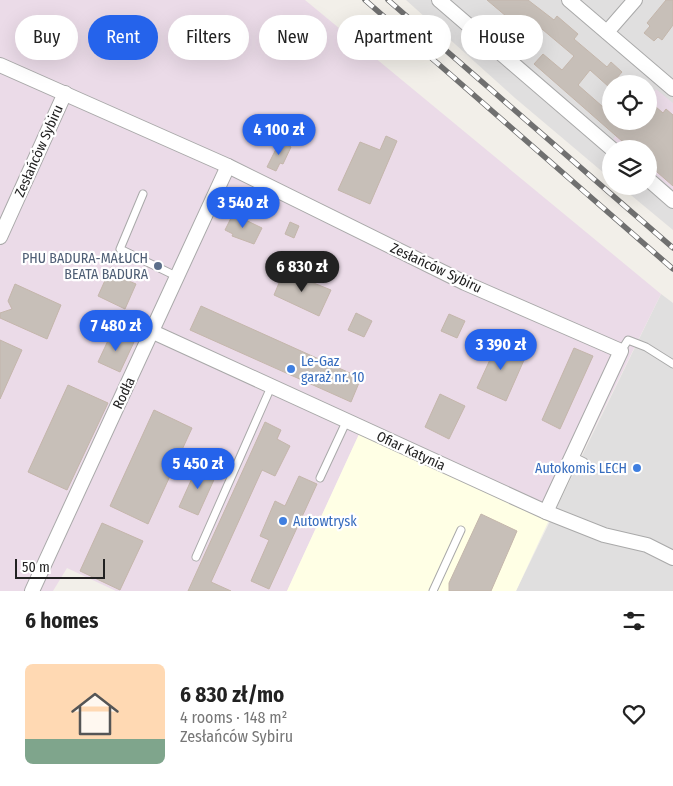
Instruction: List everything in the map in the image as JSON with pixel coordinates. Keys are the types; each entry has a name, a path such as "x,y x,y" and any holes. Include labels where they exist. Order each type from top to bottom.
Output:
{"street":[{"path":"439,0 602,140"},
{"path":"568,0 673,89"},
{"path":"607,32 635,0"},
{"name":"Zesłańców Sybiru","path":"0,65 228,166 465,283 621,351"},
{"name":"Zesłańców Sybiru","path":"0,237 65,93"},
{"name":"Rodła","path":"32,591 228,166"},
{"path":"657,187 673,201"},
{"name":"Ofiar Katynia","path":"153,332 546,512 604,535 647,545 673,558"},
{"path":"546,512 578,459 621,351"}],"lane":[{"path":"143,194 120,249 178,277"},
{"path":"621,351 628,340 646,347 673,364"},
{"path":"196,557 271,387"},
{"path":"320,478 347,420"},
{"path":"433,591 461,530"}],"shaded area":[{"path":"0,0 305,0 323,15 259,15 259,60 327,60 327,18 337,26 337,60 378,60 661,294 549,520 360,432 287,591 116,591 67,568 53,591 0,591"},
{"path":"406,0 673,0 673,230 631,195 657,195 657,140 602,140 602,171 473,60 543,60 543,15 461,15 461,49 451,40 451,15 423,15"},
{"path":"657,90 673,103 673,190 657,176 657,140 613,139 620,130 657,130"},
{"path":"661,294 673,303 673,591 516,591"},
{"path":"360,432 549,520 516,591 287,591"}],"building":[{"path":"487,0 528,0 554,20 557,16 578,34 574,39 607,67 611,62 622,72 619,75 602,75 602,81 590,70 578,85 602,106 602,124 534,64 538,60 543,60 543,54 562,70 574,56 543,30 543,15 505,15"},
{"path":"666,0 673,0 673,25 662,40 658,37 654,41 644,33 650,26 647,23"},
{"path":"657,108 663,113 666,109 673,115 673,186 657,172 657,140 621,140 609,130 657,130"},
{"path":"386,136 397,141 370,204 338,190 360,142 380,150"},
{"path":"280,141 291,147 283,164 280,163 276,171 267,167"},
{"path":"233,214 262,228 254,244 232,236 233,234 225,230"},
{"path":"290,222 299,226 294,238 285,234"},
{"path":"111,267 126,273 124,279 136,284 125,309 98,296"},
{"path":"284,271 331,290 319,316 274,295"},
{"path":"15,284 61,305 47,339 0,318 0,313 12,309 8,301"},
{"path":"201,306 361,378 351,402 190,330"},
{"path":"356,313 372,321 364,337 348,330"},
{"path":"449,314 465,321 457,338 441,331"},
{"path":"112,332 134,342 120,372 98,362"},
{"path":"0,340 22,350 0,399"},
{"path":"499,340 518,348 515,356 524,360 506,401 477,388"},
{"path":"574,348 593,356 560,429 542,420"},
{"path":"68,385 108,403 67,490 28,472"},
{"path":"440,394 465,406 449,439 425,427"},
{"path":"154,410 192,428 148,524 110,506"},
{"path":"265,422 281,430 277,439 290,446 275,476 262,470 211,582 231,591 188,591"},
{"path":"198,465 217,473 198,515 179,507"},
{"name":"Autowtrysk","path":"299,476 317,484 269,589 251,581 269,540 260,536 275,501 285,506"},
{"path":"481,514 517,531 491,591 449,591 449,583"},
{"path":"102,523 143,541 120,590 80,571"}],"railway":[{"path":"365,0 673,269"},
{"path":"388,0 673,248"}],"place":[{"name":"PHU BADURA-MAŁUCH BEATA BADURA","path":"158,266"},
{"name":"Le-Gaz garaż nr. 10","path":"291,369"},
{"name":"Autokomis LECH","path":"637,468"},
{"name":"Autowtrysk","path":"283,521"}]}
